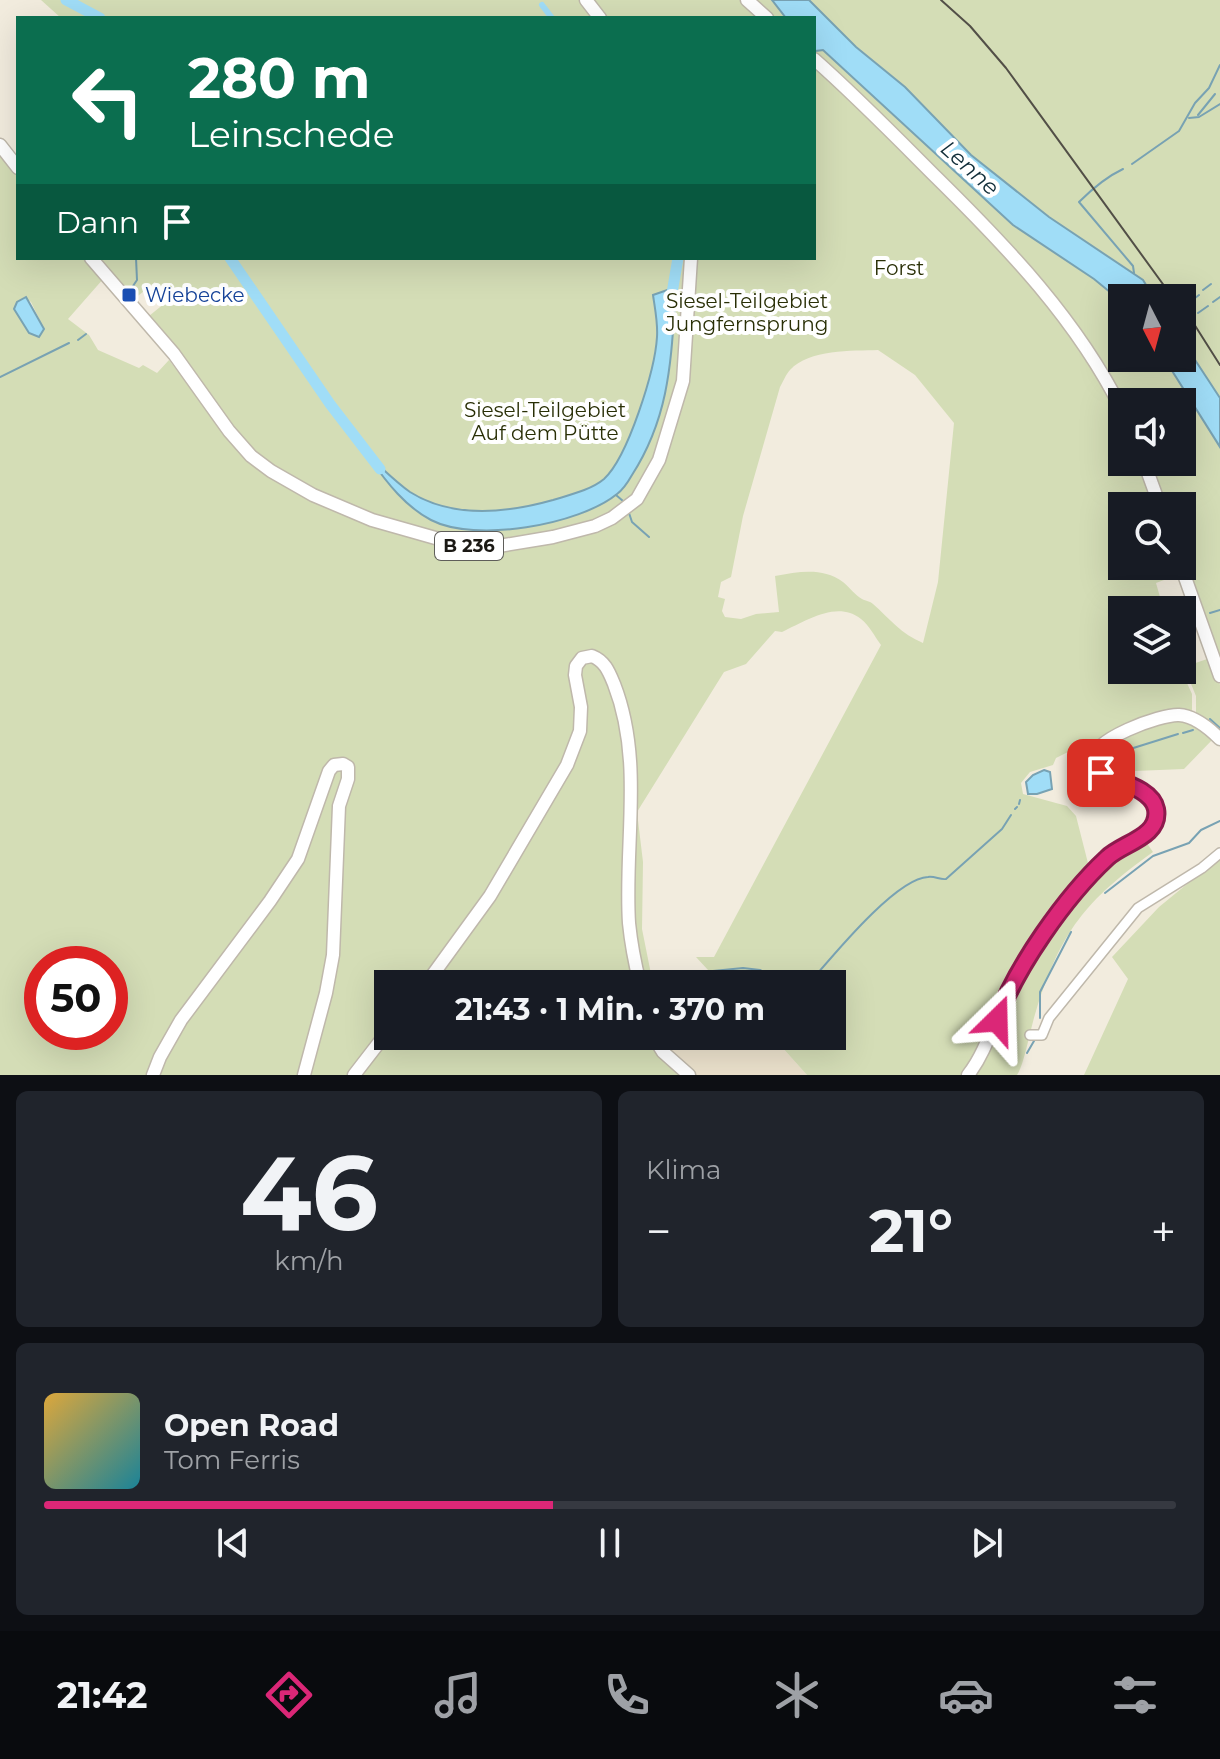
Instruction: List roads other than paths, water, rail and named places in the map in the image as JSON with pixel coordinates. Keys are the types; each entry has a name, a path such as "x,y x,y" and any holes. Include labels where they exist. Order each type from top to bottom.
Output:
{"main road":[{"path":"586,0 598,16"},
{"path":"747,0 765,16"},
{"path":"816,61 1008,249 1057,308 1110,388"},
{"path":"0,145 16,165"},
{"name":"B 236","path":"93,260 174,354 229,431 251,456 271,471 321,499 372,520 463,545 487,548 595,526 619,514 637,499 659,460 683,381 691,260"},
{"path":"1186,580 1220,676"},
{"path":"436,970 490,896 567,765 577,741 581,719 575,669 582,658 592,656 601,661 609,672 627,724 632,788 629,923 637,970"},
{"path":"968,1075 984,1052 1009,989 1034,948 1102,862 1147,833 1155,822 1156,809 1151,799 1096,769 1095,749 1105,741 1143,725 1176,715 1198,721 1220,739"},
{"path":"153,1075 181,1020 292,869 305,844 329,771 334,765 343,764 348,767 349,774 339,806 333,955 304,1075"},
{"path":"354,1075 374,1049"},
{"path":"662,1050 689,1075"}],"street":[{"path":"1030,1035 1042,1035 1049,1018 1138,908 1202,868 1220,853"}],"water":[{"name":"Lenne","path":"772,0 809,0 856,47 905,87 971,155 1049,217 1145,284 1108,284 1108,290 1013,225 823,50 816,51 816,16 784,16"},
{"path":"676,288 670,361 655,430 626,485 600,505 553,522 526,527 473,530 450,527 431,520 413,508 390,486 371,460 410,492 427,501 462,510 517,508 580,492 599,483 622,452 646,391 657,337 653,295"},
{"path":"26,297 44,329 39,337 29,333 14,309 17,302"},
{"path":"1196,361 1220,398 1220,447 1196,409 1196,388 1183,388 1173,372 1196,372"},
{"path":"1044,770 1050,772 1052,789 1028,794 1026,782"}],"waterway":[{"path":"66,0 96,16"},
{"path":"542,5 550,16"},
{"path":"1132,164 1179,131 1195,103 1209,88 1220,65"},
{"path":"1198,115 1215,94"},
{"path":"1189,118 1199,117 1220,104"},
{"path":"1123,169 1100,183 1079,202 1133,266 1134,273"},
{"name":"Wiebecke","path":"129,292 137,280 136,260"},
{"path":"231,260 330,404 380,469"},
{"path":"671,299 678,260"},
{"path":"1203,290 1211,284"},
{"path":"1213,302 1220,297"},
{"path":"1198,313 1208,306"},
{"name":"Wiebecke","path":"78,340 86,334"},
{"name":"Wiebecke","path":"0,377 69,343"},
{"path":"616,495 623,501"},
{"path":"629,513 632,522 649,537"},
{"path":"1210,613 1220,610"},
{"path":"1210,719 1220,728"},
{"path":"1183,733 1193,730"},
{"path":"1101,758 1116,756 1178,734"},
{"path":"1019,804 1020,800"},
{"path":"821,970 899,890 931,877 946,879 1002,829 1011,815"},
{"path":"1105,893 1153,856 1189,843 1201,830 1220,821"},
{"path":"1040,1018 1040,992 1071,932"},
{"path":"723,970 760,970"},
{"path":"1027,1053 1034,1041"}],"railway":[{"path":"941,0 970,26 1006,68 1163,284"},
{"path":"1196,327 1220,365"}],"place":[{"name":"Wiebecke","path":"129,295"}],"park label":[{"name":"Forst","path":"899,268"},
{"name":"Siesel-Teilgebiet Jungfernsprung","path":"747,312"},
{"name":"Siesel-Teilgebiet Auf dem Pütte","path":"545,422"}]}
